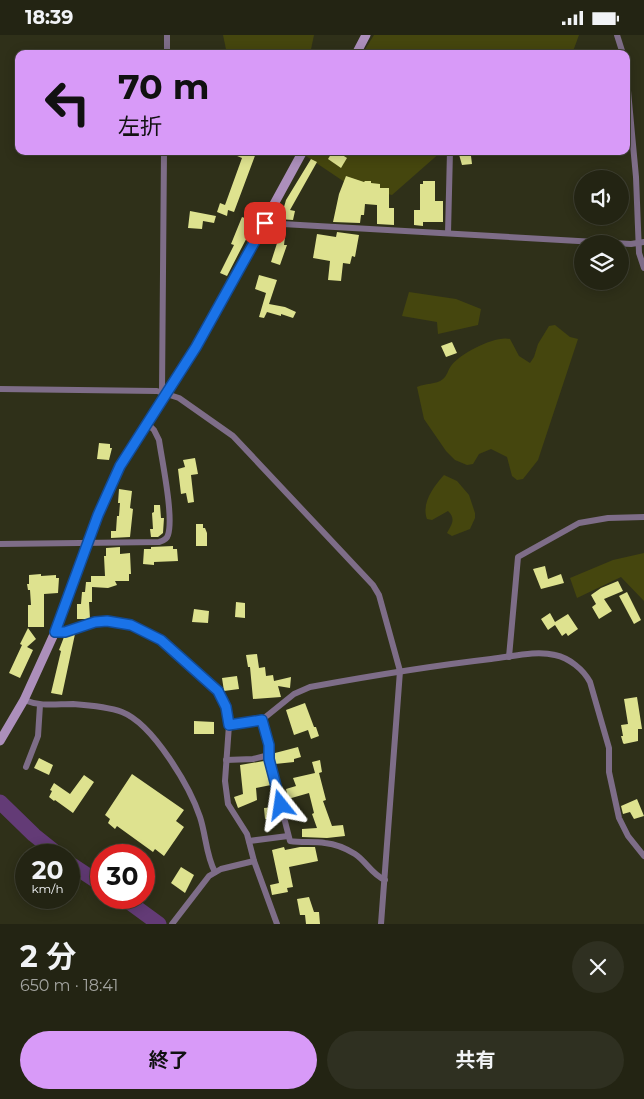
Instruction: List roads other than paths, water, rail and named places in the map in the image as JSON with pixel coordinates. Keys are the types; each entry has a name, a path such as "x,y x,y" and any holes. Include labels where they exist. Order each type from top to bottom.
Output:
{"main road":[{"path":"358,50 366,35"},
{"path":"0,741 24,700 55,632 87,542 120,466 164,393 196,347 301,155"}],"street":[{"path":"167,35 167,50"},
{"path":"617,35 622,50"},
{"path":"630,112 642,243 640,253 644,268"},
{"path":"164,155 164,393"},
{"path":"448,233 450,155"},
{"path":"265,223 642,243"},
{"path":"0,389 164,393 179,398 234,436 377,589 400,671 381,924"},
{"path":"0,544 160,542 164,540 168,535 169,510 159,440 154,429 147,423"},
{"path":"509,657 518,557 579,523 608,518 644,517"},
{"path":"55,632 65,632 95,622 107,621 131,625 161,640 218,691 226,707 229,725 225,781 228,804 245,829 254,861 277,924"},
{"path":"229,725 262,720 294,694 310,687 419,667 537,654 556,655 572,662 587,676 598,706 609,748 609,771 619,818 628,836 644,856"},
{"path":"24,700 40,705 74,704 121,711 144,727 167,753 194,804 200,817 215,872"},
{"path":"26,767 38,737 40,705"},
{"path":"262,720 290,841 324,842 351,852 384,879"},
{"path":"226,761 253,759 269,755"},
{"path":"249,841 288,836"},
{"path":"172,924 203,884 215,872 254,861"}],"waterway":[{"path":"0,802 45,844"},
{"path":"80,870 90,877"},
{"path":"138,909 159,924"}]}
